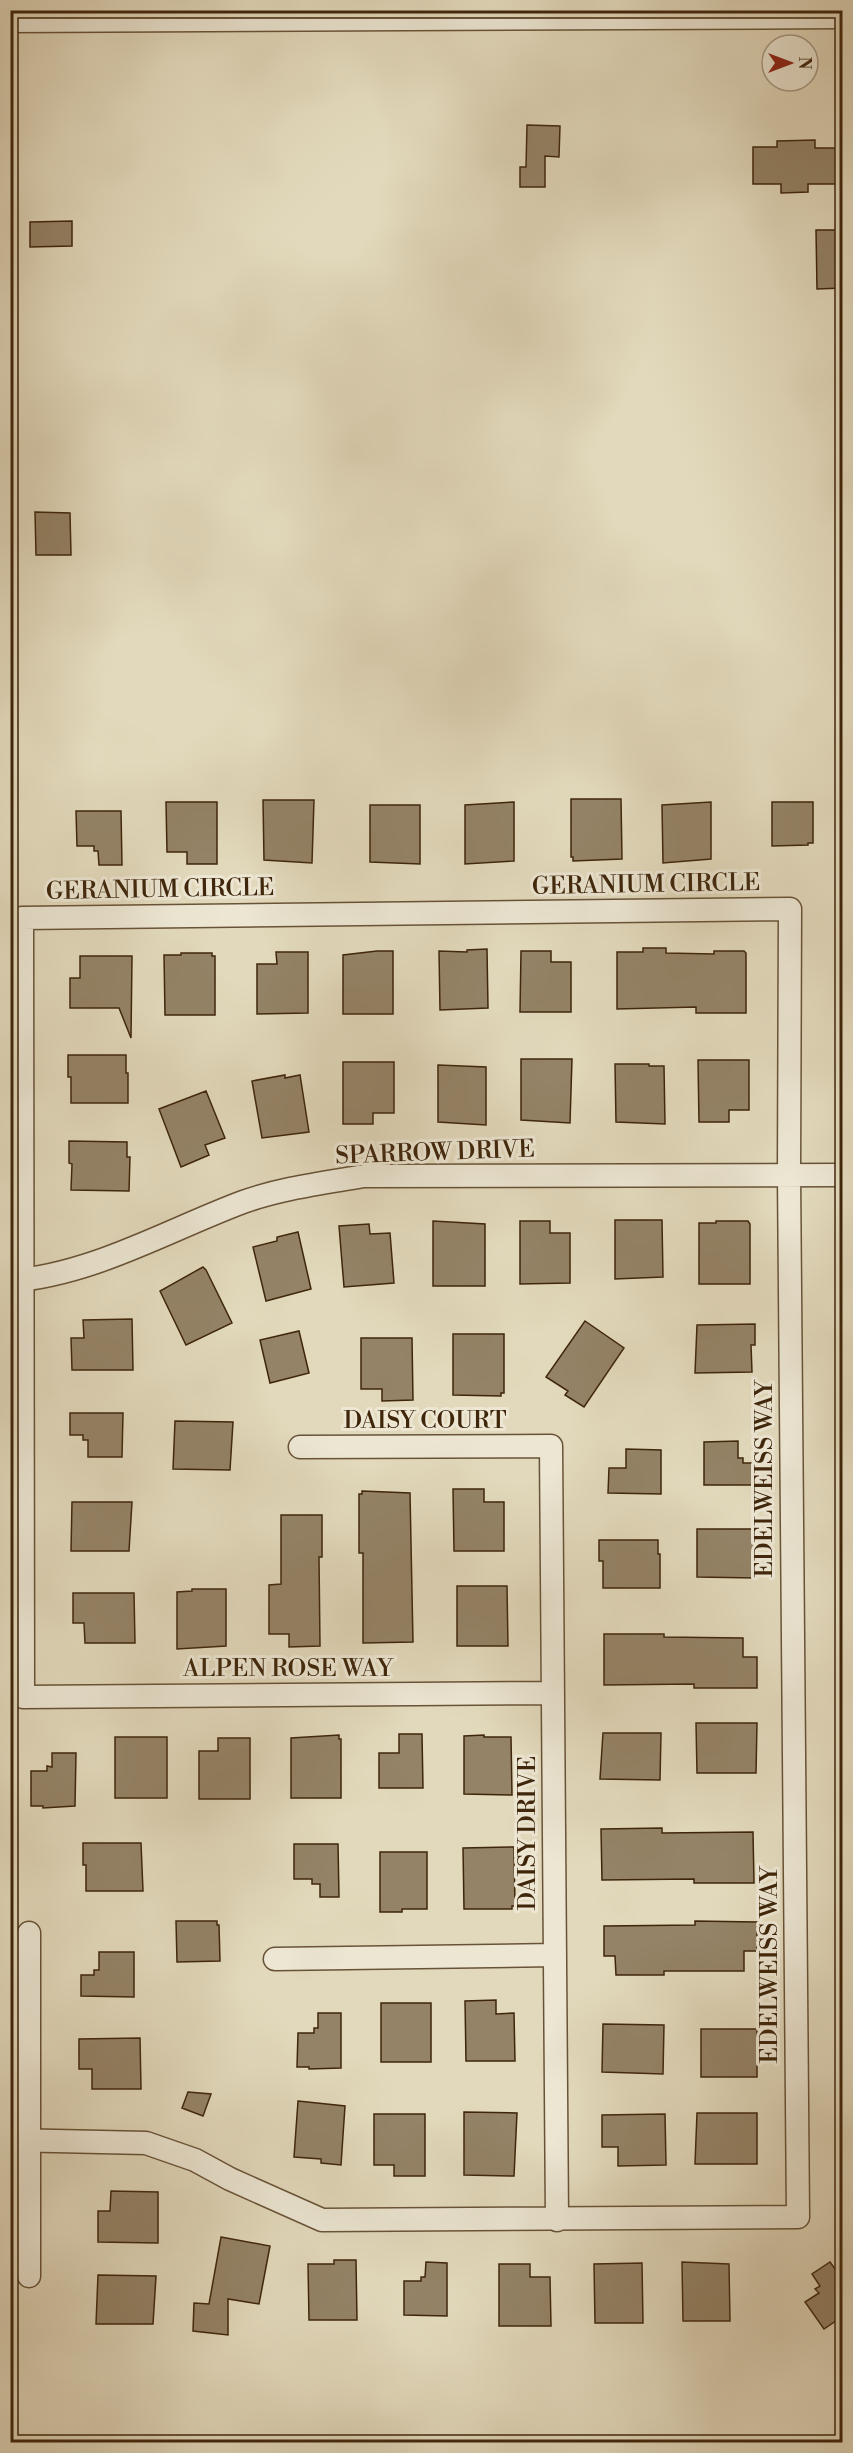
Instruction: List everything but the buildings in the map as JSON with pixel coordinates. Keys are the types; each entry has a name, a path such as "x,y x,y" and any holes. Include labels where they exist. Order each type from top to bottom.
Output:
{"street":[{"path":"10,21 843,17"},
{"name":"EDELWEISS WAY","path":"20,2140 146,2143 195,2160 241,2184 322,2220 798,2217 789,1175 790,909"},
{"name":"GERANIUM CIRCLE","path":"23,1696 16,1281 22,918 790,909"},
{"name":"SPARROW DRIVE","path":"16,1281 57,1274 117,1254 246,1202 304,1186 364,1176 843,1175"},
{"name":"DAISY DRIVE","path":"551,1446 557,2220"},
{"name":"DAISY COURT","path":"300,1448 551,1446"},
{"name":"ALPEN ROSE WAY","path":"23,1696 554,1693"},
{"path":"29,1933 20,2140 29,2276"},
{"path":"275,1959 555,1955"}]}
